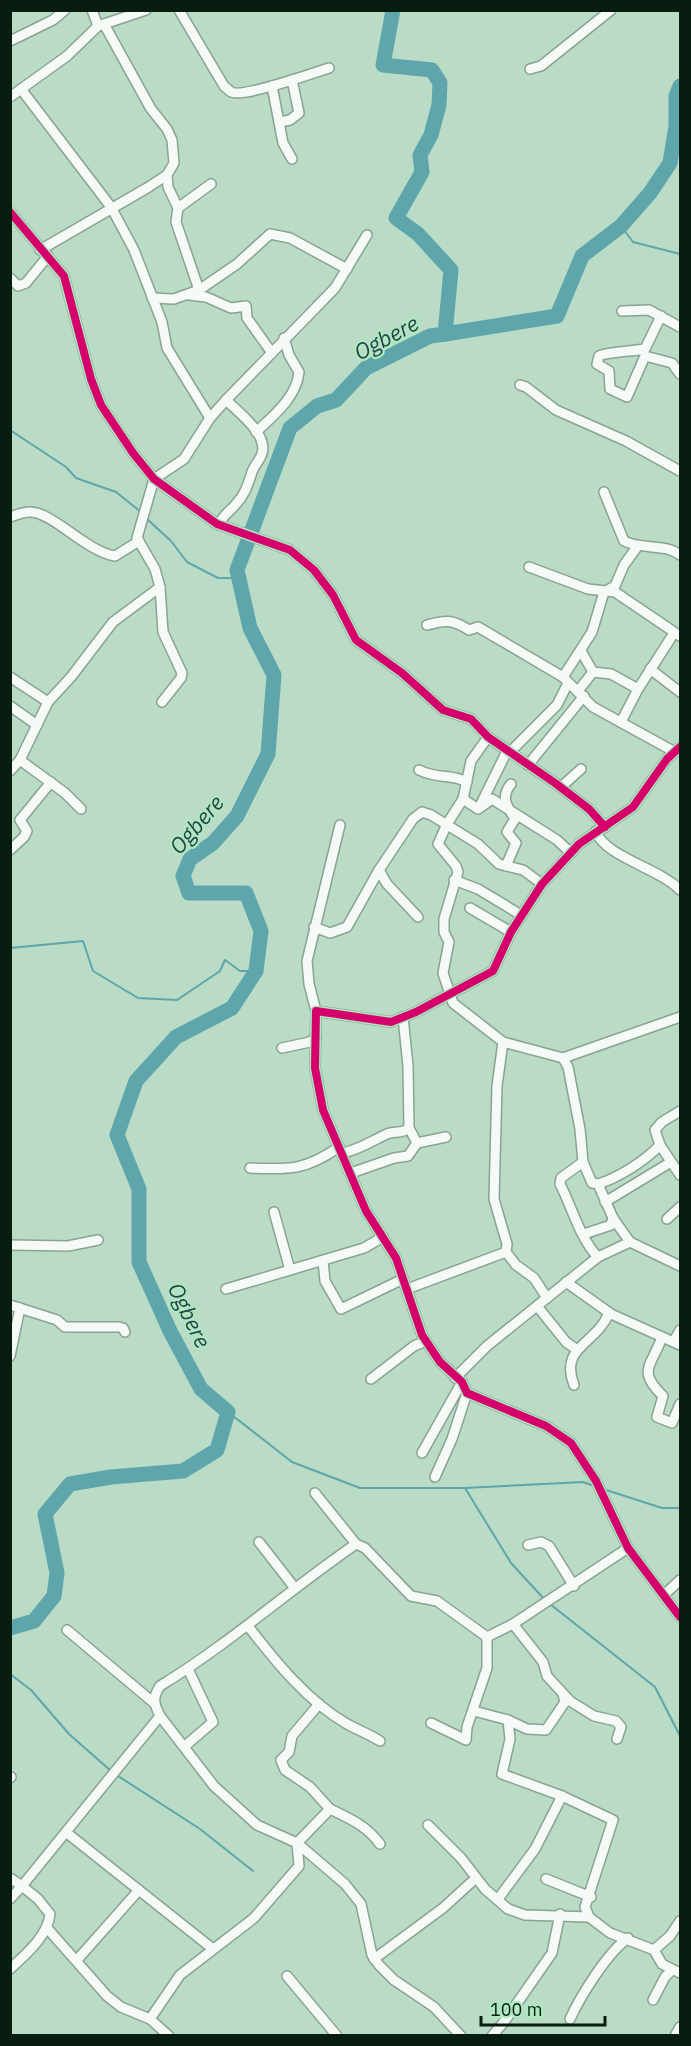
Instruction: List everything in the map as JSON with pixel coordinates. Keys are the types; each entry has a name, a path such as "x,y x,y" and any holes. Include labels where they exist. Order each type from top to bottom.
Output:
{"street":[{"path":"10,41 53,20 65,10"},
{"path":"92,10 172,140 174,163 165,180 178,208 176,222 199,290"},
{"path":"10,97 67,56 101,25 146,10"},
{"path":"180,10 224,86 231,92 238,93 272,86 329,68"},
{"path":"530,69 541,66 611,10"},
{"path":"280,122 290,120 299,113 292,80"},
{"path":"272,86 283,143 292,159"},
{"path":"21,89 111,207 134,250 162,322 167,348 210,418"},
{"path":"10,278 18,286 26,284 44,253 111,207 167,175"},
{"path":"178,208 211,184"},
{"path":"10,212 64,276 91,379 101,405 133,453 154,479 219,525 254,540 290,550 314,570 333,595 356,640 402,673 443,710 471,719 488,737 589,809 605,827"},
{"path":"10,230 18,221"},
{"path":"152,298 174,299 199,290 237,264 270,234 290,238 348,269"},
{"path":"162,702 181,678 182,673 163,632 160,587 155,569 137,538 154,479 184,459 210,418 284,338 324,300 348,269 367,235"},
{"path":"186,295 206,297 231,308 246,306 247,318 272,353"},
{"path":"622,311 641,309 680,326"},
{"path":"661,316 645,349 623,354 604,352 599,356 597,364 609,371 608,387 627,397 645,356 672,363 681,374"},
{"path":"256,432 277,412 296,386 299,372 288,355 284,338"},
{"path":"520,385 556,410 626,441 681,471"},
{"path":"219,525 226,513 237,504 247,489 252,470 261,456 261,440 226,400"},
{"path":"603,492 624,541 637,547 672,549 681,555"},
{"path":"10,517 27,511 44,514 65,531 105,554 115,556 139,541"},
{"path":"615,589 624,565 637,547"},
{"path":"529,567 604,592 615,589"},
{"path":"10,771 20,760 48,702 71,677 112,622 160,587"},
{"path":"615,589 677,634 650,669 621,722"},
{"path":"478,808 508,752 557,705 565,680 592,632 604,592"},
{"path":"316,1011 391,1022 493,971 511,932 542,884 571,852 596,831 633,807 677,749 593,707 565,680 478,627 469,630 453,620 446,619 427,625"},
{"path":"581,651 593,672"},
{"path":"650,669 681,692"},
{"path":"593,672 611,674 638,689"},
{"path":"528,765 581,694 593,672"},
{"path":"10,691 13,679 48,702"},
{"path":"10,706 37,725"},
{"path":"488,737 476,751 463,799 447,824 438,844 456,866 444,919 444,932 449,942 443,973 453,1003 503,1041 567,1060 681,1017"},
{"path":"20,760 51,782 81,808"},
{"path":"561,787 581,769"},
{"path":"419,770 435,778 459,778 466,782"},
{"path":"10,850 27,831 20,820 51,782"},
{"path":"506,866 516,843 507,832 515,819 508,808 505,795 511,784"},
{"path":"463,799 478,808"},
{"path":"478,808 492,800 508,808 536,830 557,840 571,852"},
{"path":"314,927 330,933 347,927 379,870 413,819 422,812 447,824 461,836 478,844 499,864 524,870 542,884"},
{"path":"340,825 307,961 309,984 316,1011 317,1088 366,1211 396,1258 426,1341 440,1362 467,1393 546,1426 572,1443 596,1481 628,1548 681,1617"},
{"path":"596,831 602,844 666,878 681,890"},
{"path":"379,870 387,884 418,917"},
{"path":"454,880 478,889 521,915"},
{"path":"470,908 511,932"},
{"path":"403,1017 408,1066 409,1128 417,1143"},
{"path":"282,1048 310,1042 316,1037"},
{"path":"503,1041 497,1086 494,1199 507,1244 506,1252 516,1265 534,1278 547,1298"},
{"path":"567,1060 580,1129 583,1162 599,1183 613,1218 630,1242 681,1266"},
{"path":"681,1111 657,1126 655,1130 660,1145 681,1175"},
{"path":"250,1168 284,1170 299,1167 341,1150 363,1149 388,1134 409,1128"},
{"path":"351,1173 394,1158 408,1156 417,1143 446,1137"},
{"path":"599,1183 652,1154 660,1145"},
{"path":"583,1162 561,1178 560,1184 584,1234 587,1247 598,1257"},
{"path":"605,1202 671,1162"},
{"path":"667,1219 681,1207"},
{"path":"274,1212 290,1270"},
{"path":"584,1234 611,1225 613,1218"},
{"path":"226,1289 364,1248 382,1237"},
{"path":"10,1245 68,1246 98,1240"},
{"path":"422,1453 458,1380 474,1357 598,1257 630,1242"},
{"path":"407,1289 506,1252"},
{"path":"322,1261 325,1281 341,1309 403,1279"},
{"path":"566,1282 609,1313 662,1337 677,1343 681,1330"},
{"path":"10,1356 15,1306 57,1320 65,1327 119,1327 125,1332"},
{"path":"537,1306 566,1342 576,1349"},
{"path":"574,1385 567,1369 576,1349 592,1338 609,1313"},
{"path":"662,1337 648,1372 649,1382 663,1396 657,1417 672,1423 681,1404"},
{"path":"371,1380 414,1346 426,1341"},
{"path":"435,1477 452,1439 467,1393"},
{"path":"315,1493 356,1544 365,1548 411,1596 437,1601 487,1637"},
{"path":"259,1542 294,1587"},
{"path":"528,1545 541,1542 549,1546 574,1586"},
{"path":"154,1704 155,1693 160,1686 248,1626 294,1587 356,1544"},
{"path":"487,1637 513,1624 574,1586 628,1548"},
{"path":"665,1594 681,1580"},
{"path":"513,1624 543,1662 547,1676 570,1701 594,1716 616,1721 621,1726 617,1739"},
{"path":"248,1626 280,1667 320,1704 348,1724 361,1728 380,1741"},
{"path":"67,1630 154,1704 160,1716 185,1746 213,1786 257,1825 297,1843 345,1884 361,1904 374,1959 394,1980 434,2007 461,2036"},
{"path":"431,1723 447,1733 466,1740 488,1668 487,1637"},
{"path":"185,1746 213,1722 188,1669"},
{"path":"474,1711 508,1720 527,1729 546,1730 565,1702 563,1692"},
{"path":"320,1704 292,1736 289,1752 281,1760 285,1770 310,1788 330,1809 355,1821 372,1833 380,1844"},
{"path":"10,1899 67,1833 160,1716"},
{"path":"508,1720 510,1739 502,1774 562,1796 613,1820 591,1897 585,1907 589,1917 610,1933 628,1938 654,1950 662,1964 676,1971"},
{"path":"498,1899 535,1849 562,1796"},
{"path":"299,1866 297,1843 330,1809"},
{"path":"428,1825 461,1857 476,1878 508,1909 525,1915 560,1914 589,1917"},
{"path":"67,1833 213,1949"},
{"path":"150,2019 180,1975 254,1918 311,1854"},
{"path":"10,1878 38,1899 50,1914 47,1928 10,1969"},
{"path":"374,1959 412,1928 443,1908 476,1878"},
{"path":"546,1879 591,1897"},
{"path":"77,1960 139,1890"},
{"path":"492,2036 552,1953 560,1914"},
{"path":"654,1950 670,1936 681,1921"},
{"path":"47,1928 106,1996 121,2007 150,2019 169,2036"},
{"path":"570,2019 617,1945 628,1938"},
{"path":"653,2000 664,1977 676,1971"},
{"path":"287,1976 337,2036"}],"waterway":[{"name":"Ogbere","path":"10,1628 34,1621 54,1596 57,1573 45,1514 70,1484 111,1477 183,1471 217,1450 228,1412 201,1389 170,1331 139,1262 139,1189 117,1135 136,1081 176,1037 232,1008 256,971 261,931 246,893 189,893 183,876 190,859 213,843 237,816 268,754 274,675 250,628 237,570 290,428 317,406 336,400 366,368 430,336 445,334 451,270 418,234 396,218 422,172 420,155 431,135 439,105 440,83 432,70 383,65 393,10"},
{"path":"445,334 557,316 582,256 621,226 650,193 670,163 676,126 676,96 680,86"},
{"path":"621,226 633,242 680,254"},
{"path":"10,430 66,467 76,478 116,492 141,512"},
{"path":"147,519 171,541 187,562 218,578 234,578 237,570"},
{"path":"10,948 83,941 93,971 138,998 177,1000 220,971 225,960 240,971 256,971"},
{"path":"228,1412 292,1462 360,1488 465,1488 583,1482 594,1486"},
{"path":"465,1488 511,1563 545,1600"},
{"path":"603,1489 662,1508 680,1508"},
{"path":"550,1604 655,1687 680,1736"},
{"path":"10,1674 31,1690 69,1734 111,1771"},
{"path":"115,1774 200,1829 253,1871"}],"cycle path":[{"path":"10,212 64,276 91,379 101,405 133,453 154,479 217,524 290,550 314,570 333,595 356,640 402,673 443,710 471,719 488,737 589,809 605,827"},
{"path":"680,747 667,759 633,807 579,844 542,884 511,932 493,971 416,1012 391,1022 316,1011 315,1068 323,1110 366,1211 396,1258 422,1335 440,1362 462,1382 467,1393 546,1426 571,1443 596,1481 628,1548 680,1617"}]}
